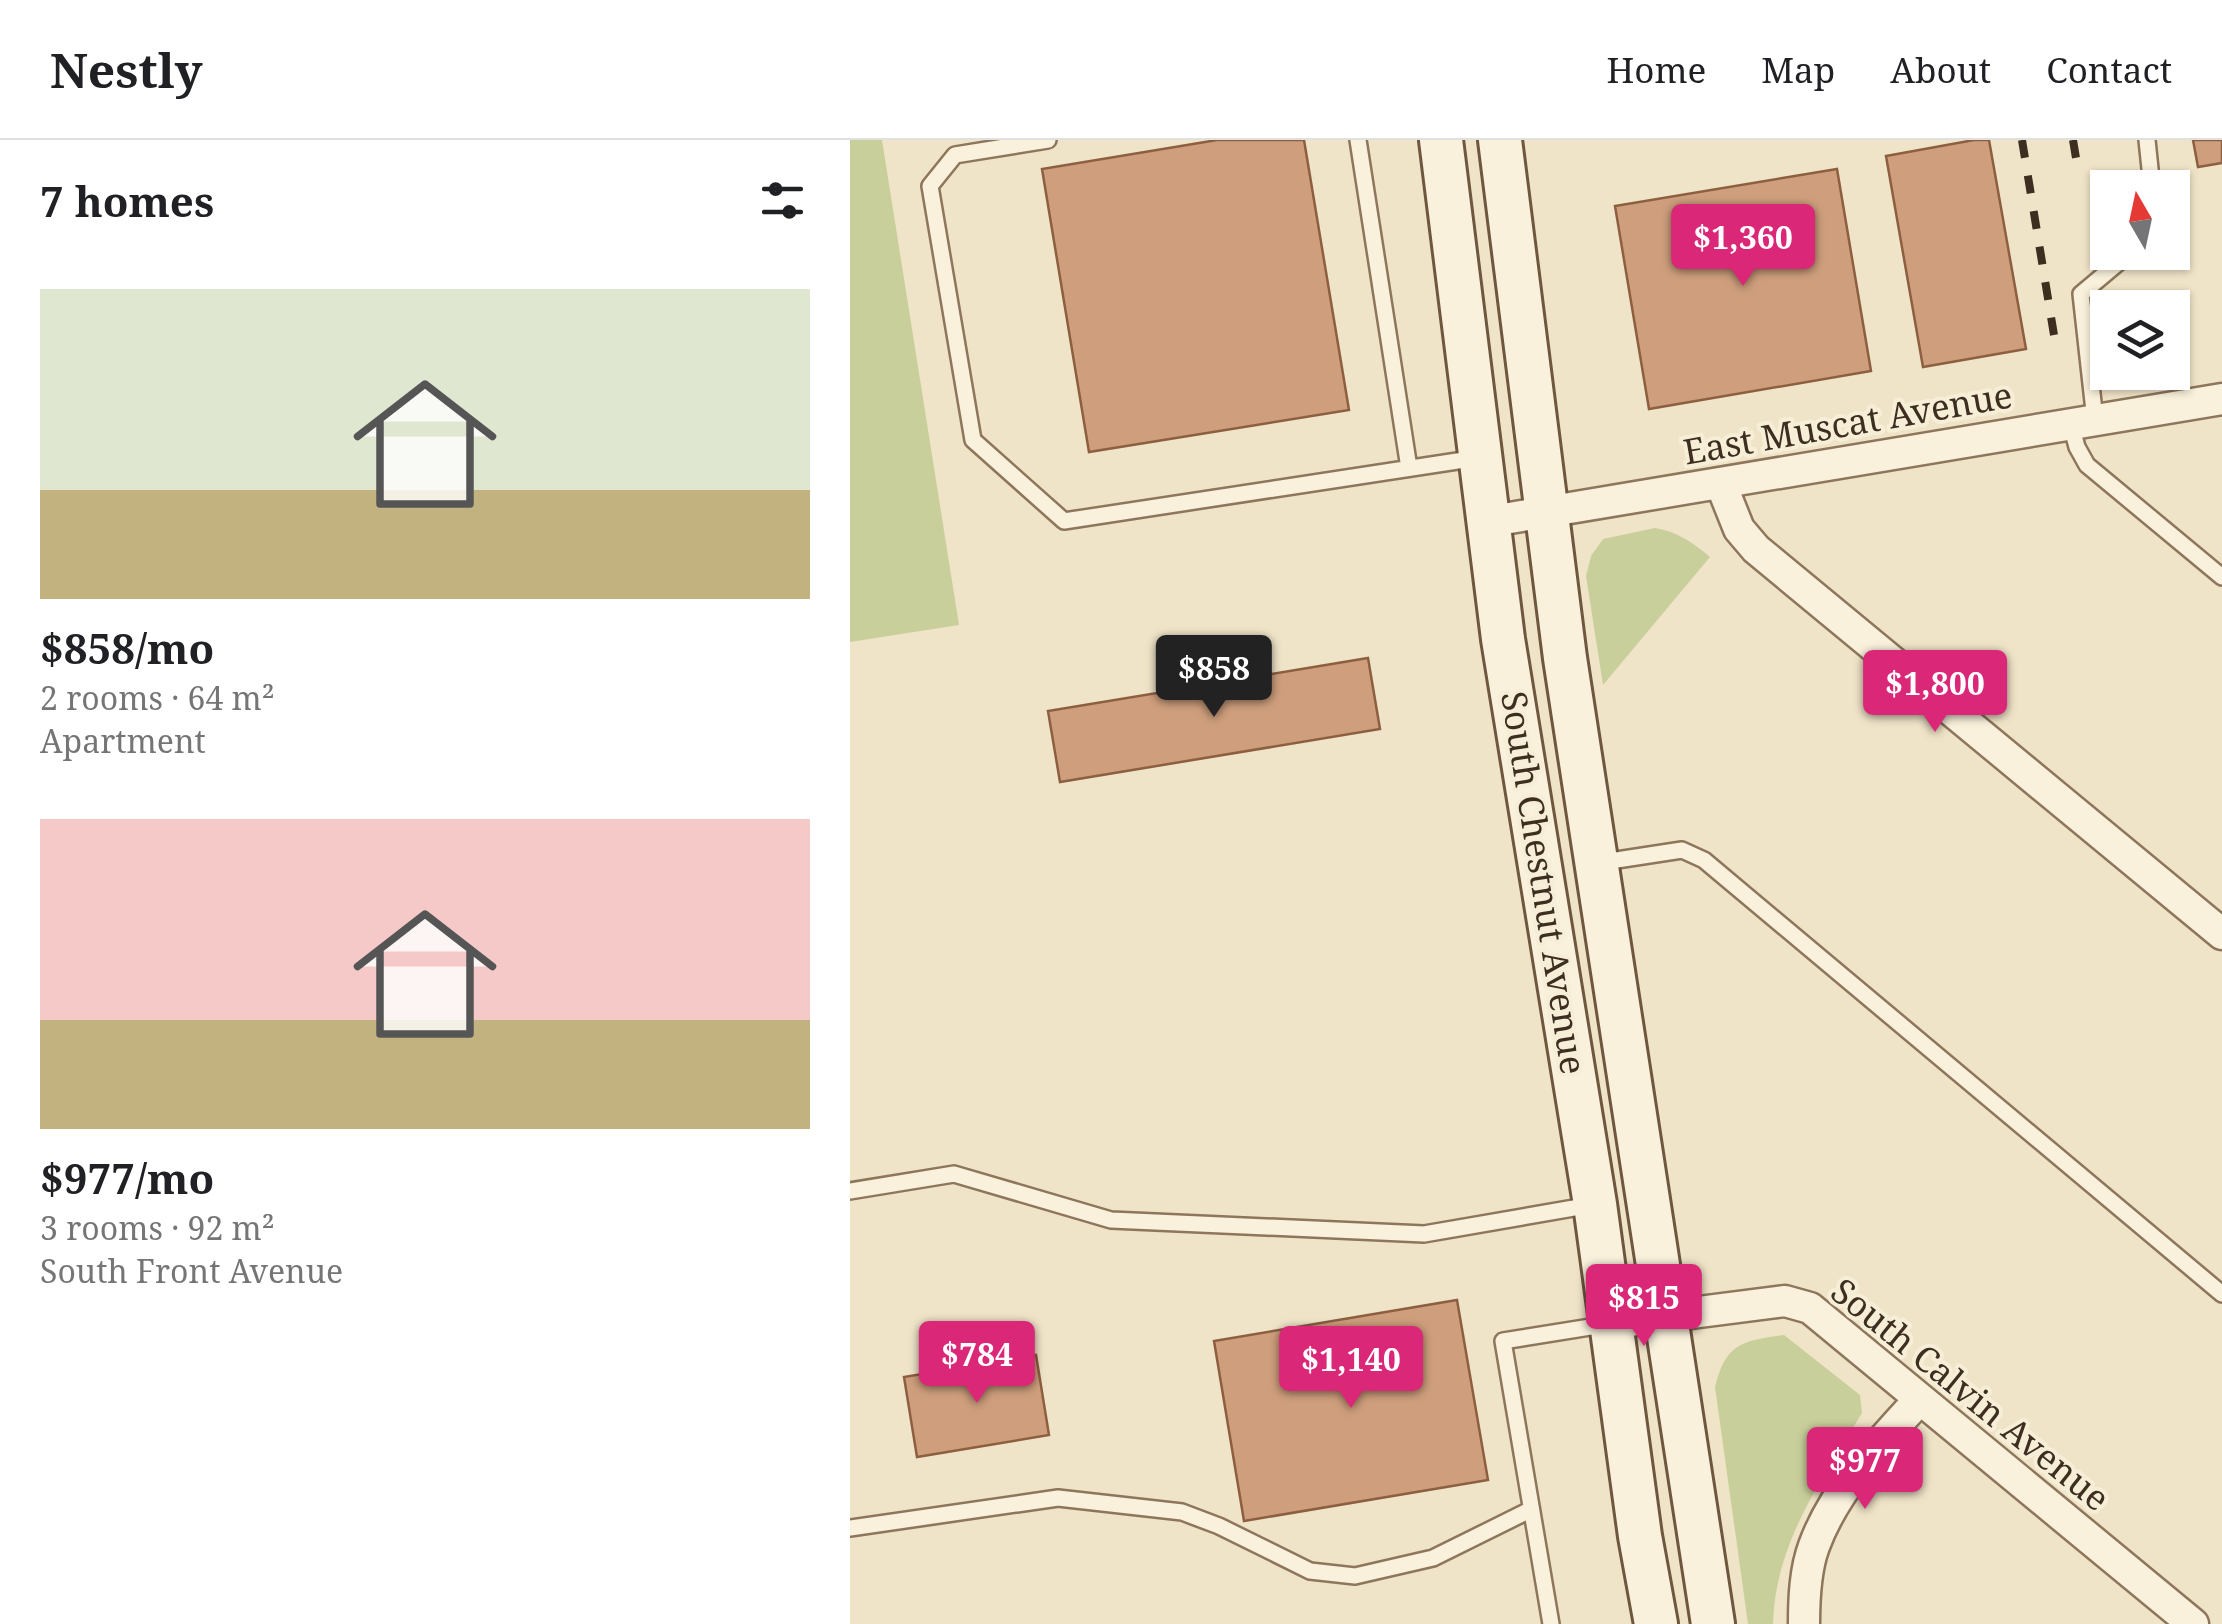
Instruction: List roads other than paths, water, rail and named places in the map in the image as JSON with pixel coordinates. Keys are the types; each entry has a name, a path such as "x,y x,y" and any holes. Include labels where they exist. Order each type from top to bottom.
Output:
{"main road":[{"name":"South Chestnut Avenue","path":"1441,140 1486,522 1595,1204 1640,1536 1656,1624"},
{"name":"South Chestnut Avenue","path":"1500,140 1546,512 1713,1624"}],"street":[{"name":"East Muscat Avenue","path":"1486,522 2222,399"},
{"path":"1721,484 1739,529 1756,548 2222,934"},
{"name":"South Calvin Avenue","path":"1613,1323 1786,1301 1810,1308 2193,1624"},
{"path":"1804,1624 1812,1548 1835,1503 1919,1400"}],"lane":[{"path":"1048,140 955,155 930,186 973,440 1064,521 1479,458"},
{"path":"1358,140 1409,468"},
{"path":"2147,140 2150,170"},
{"path":"2110,270 2082,294 2083,423 2076,447 2088,465 2222,576"},
{"path":"1597,864 1682,850 1704,860 2222,1294"},
{"path":"850,1190 954,1174 1111,1220 1424,1234 1595,1204"},
{"path":"1551,1624 1503,1340 1613,1323"},
{"path":"850,1528 1058,1498 1182,1512 1310,1571 1355,1576 1433,1558 1530,1510"}],"railway":[{"path":"2022,140 2054,335"},
{"path":"2073,140 2078,170"}]}
